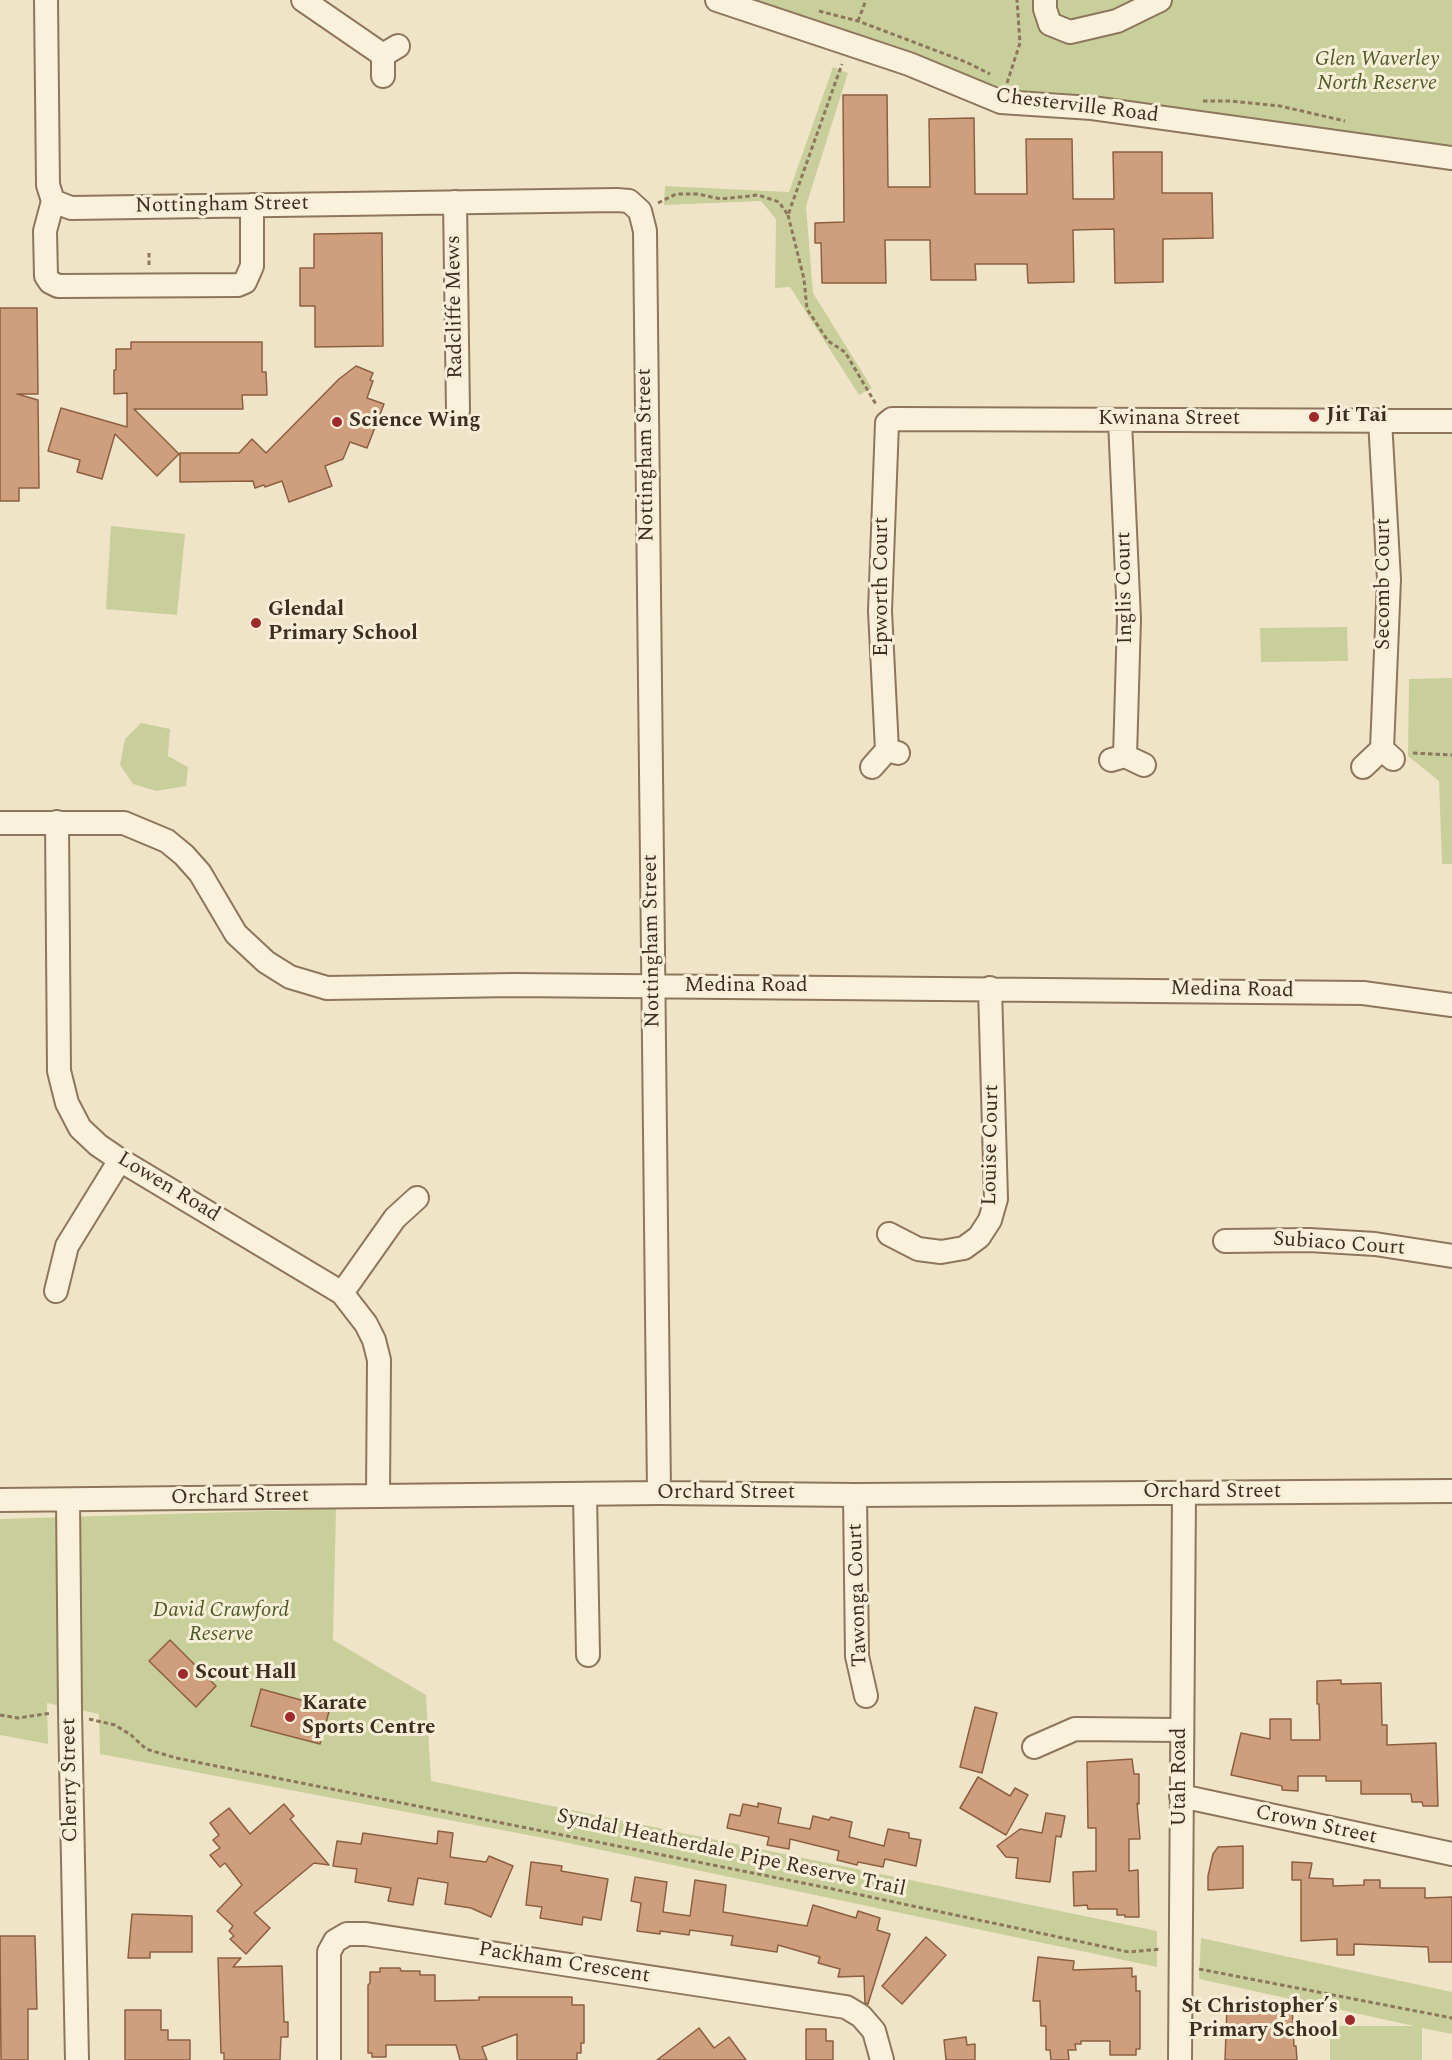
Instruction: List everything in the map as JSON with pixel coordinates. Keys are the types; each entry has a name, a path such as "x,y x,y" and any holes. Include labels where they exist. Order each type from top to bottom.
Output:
{"street":[{"path":"46,0 48,185 53,201 45,231 46,276 50,282 58,286 238,285 245,282 252,266 252,205"},
{"path":"303,0 388,59"},
{"name":"Chesterville Road","path":"717,0 909,64 1005,92 1092,108 1452,158"},
{"path":"1045,0 1045,9 1050,24 1070,32 1117,21 1160,0"},
{"name":"Nottingham Street","path":"53,201 70,208 617,200 629,201 640,211 645,231 659,1493"},
{"name":"Radcliffe Mews","path":"455,202 458,411"},
{"name":"Kwinana Street","path":"887,423 892,419 1452,421"},
{"name":"Secomb Court","path":"1380,420 1389,579 1387,754"},
{"name":"Inglis Court","path":"1120,421 1129,619 1127,760"},
{"name":"Epworth Court","path":"872,767 892,752 880,611 887,423"},
{"path":"1363,767 1387,754"},
{"name":"Lowen Road","path":"57,822 59,1071 67,1103 80,1128 120,1160 342,1293 366,1324 374,1340 379,1360 378,1496"},
{"name":"Medina Road","path":"0,823 124,822 166,841 184,855 200,873 237,934 266,962 290,977 327,988 514,985 1363,993 1452,1005"},
{"name":"Louise Court","path":"889,1234 918,1249 940,1252 964,1248 979,1238 990,1221 996,1199 990,988"},
{"path":"56,1291 67,1246 120,1160"},
{"path":"342,1293 394,1218 417,1198"},
{"name":"Subiaco Court","path":"1225,1241 1309,1240 1375,1244 1452,1256"},
{"name":"Orchard Street","path":"0,1500 659,1493 855,1495 1452,1491"},
{"name":"Utah Road","path":"1180,2060 1184,1493"},
{"path":"585,1495 588,1654"},
{"name":"Tawonga Court","path":"855,1495 857,1656 866,1696"},
{"name":"Cherry Street","path":"68,1500 77,2060"},
{"path":"1034,1747 1075,1729 1181,1730"},
{"name":"Crown Street","path":"1181,1796 1452,1854"},
{"name":"Packham Crescent","path":"329,2060 329,1952 335,1941 347,1934 366,1934 846,2007 861,2016 874,2031 882,2052 882,2060"}],"path":[{"path":"788,215 867,0"},
{"path":"810,9 858,21 966,62 1005,92 1020,43 1017,0"},
{"path":"1197,102 1230,100 1280,106 1348,122"},
{"path":"640,211 676,194 698,194 721,199 758,195 779,202 788,215 804,279 807,309 828,340 845,352 887,423"},
{"path":"1387,754 1408,764 1408,753 1452,754"},
{"path":"0,1715 18,1718 70,1710"},
{"name":"Syndal Heatherdale Pipe Reserve Trail","path":"70,1710 95,1722 115,1725 131,1735 146,1749 176,1758 828,1888 1129,1952 1161,1948 1161,1962 1452,2018"}],"green space":[{"name":"Glen Waverley North Reserve","path":"717,0 1452,0 1452,158 1001,102"},
{"path":"833,67 848,73 806,206 813,293 872,388 859,395 790,287 775,288 776,219 761,201 664,205 665,186 789,192"},
{"path":"111,526 185,534 177,615 106,609"},
{"path":"1347,627 1348,661 1261,662 1260,628"},
{"path":"1452,678 1452,864 1442,864 1439,781 1408,756 1409,679"},
{"path":"141,723 170,729 168,756 188,767 186,786 156,791 133,784 120,765 125,739"},
{"name":"David Crawford Reserve","path":"336,1509 333,1640 426,1695 431,1781 1157,1931 1157,1967 549,1839 100,1754 99,1714 47,1703 48,1744 0,1735 0,1519"},
{"path":"1201,1938 1452,1992 1452,2034 1422,2028 1422,2060 1330,2060 1330,2026 1414,2026 1199,1979"}],"building":[{"path":"843,95 887,95 888,187 930,187 929,119 974,118 975,194 1027,194 1026,139 1072,139 1073,199 1114,199 1113,152 1162,152 1162,193 1212,193 1213,238 1163,239 1163,282 1115,283 1114,229 1073,230 1074,282 1028,283 1027,264 975,264 976,280 931,280 930,240 885,240 886,283 822,283 821,243 815,243 815,223 844,222"},
{"path":"382,233 383,346 315,347 315,306 300,306 300,268 314,268 314,234"},
{"path":"0,308 37,308 38,394 17,394 38,400 39,488 19,488 19,501 0,501"},
{"path":"131,342 262,342 262,372 266,372 267,395 242,395 243,409 134,409 179,454 157,476 115,434 102,479 77,472 80,460 48,451 61,408 127,427 127,393 114,394 114,370 116,370 116,349 131,349"},
{"name":"Science Wing","path":"356,366 373,373 370,380 373,381 367,398 384,404 367,448 350,442 343,459 325,466 332,486 289,502 282,481 255,488 253,481 180,482 180,453 239,453 252,439 266,453 339,379"},
{"name":"Scout Hall","path":"170,1640 216,1686 196,1707 149,1661"},
{"path":"1341,1680 1341,1684 1381,1683 1382,1725 1387,1725 1387,1745 1436,1743 1438,1806 1423,1806 1422,1802 1412,1802 1411,1794 1361,1794 1361,1781 1326,1781 1326,1776 1298,1776 1298,1791 1282,1790 1282,1786 1231,1775 1241,1733 1270,1739 1270,1719 1291,1719 1291,1740 1320,1740 1317,1681"},
{"name":"Karate Sports Centre","path":"261,1689 330,1708 320,1744 251,1726"},
{"path":"975,1707 997,1713 982,1773 960,1767"},
{"path":"1132,1759 1134,1774 1139,1774 1139,1804 1137,1803 1140,1839 1129,1839 1129,1871 1138,1870 1139,1917 1125,1917 1125,1915 1117,1915 1117,1909 1088,1909 1087,1905 1074,1906 1073,1872 1096,1871 1096,1828 1088,1828 1087,1762"},
{"path":"978,1777 1010,1796 1015,1788 1028,1795 1006,1835 960,1808"},
{"path":"758,1803 781,1808 778,1823 810,1829 813,1816 829,1820 831,1817 852,1822 849,1837 884,1846 888,1829 909,1833 909,1838 921,1840 916,1866 885,1859 883,1867 858,1862 857,1865 837,1860 839,1851 790,1839 789,1849 767,1845 769,1837 727,1828 730,1814 740,1816 743,1804 758,1807"},
{"path":"284,1804 294,1816 290,1819 329,1865 314,1863 254,1913 270,1928 246,1954 230,1939 234,1936 229,1931 233,1926 217,1911 242,1885 225,1863 220,1867 210,1855 220,1848 213,1840 219,1835 210,1823 229,1808 250,1834"},
{"path":"1046,1813 1065,1816 1061,1837 1056,1836 1050,1882 1016,1878 1018,1858 1006,1857 997,1846 1020,1829 1042,1833"},
{"path":"438,1831 453,1833 450,1857 486,1862 489,1856 513,1866 491,1917 471,1908 445,1904 448,1883 418,1878 413,1905 388,1901 391,1888 355,1882 357,1869 333,1866 337,1841 361,1844 363,1833 437,1844"},
{"path":"1243,1846 1243,1888 1208,1890 1208,1876 1213,1854 1218,1847"},
{"path":"531,1862 562,1866 561,1871 608,1879 601,1920 583,1917 582,1925 540,1918 542,1907 526,1905"},
{"path":"1292,1862 1312,1863 1309,1878 1333,1879 1333,1886 1364,1885 1364,1880 1380,1880 1380,1888 1425,1888 1425,1898 1452,1897 1452,1962 1429,1962 1428,1947 1354,1944 1354,1955 1337,1955 1337,1939 1301,1941 1301,1880 1292,1880"},
{"path":"635,1877 667,1882 663,1912 690,1916 695,1880 726,1885 723,1912 807,1926 813,1905 856,1918 858,1911 880,1918 877,1930 890,1934 868,2004 865,2003 864,1976 838,1977 840,1969 818,1963 820,1957 778,1945 777,1952 731,1945 733,1936 690,1930 689,1935 637,1931 641,1903 631,1901"},
{"path":"132,1914 192,1916 192,1952 150,1952 150,1958 128,1958"},
{"path":"0,1936 35,1936 37,2009 28,2009 28,2060 1,2060"},
{"path":"926,1937 946,1955 902,2004 882,1986"},
{"path":"1038,1957 1074,1961 1073,1970 1132,1968 1132,1977 1136,1976 1136,1991 1140,1991 1140,2049 1136,2049 1136,2055 1110,2055 1110,2041 1081,2041 1081,2044 1075,2044 1076,2050 1068,2050 1069,2060 1051,2060 1050,2050 1046,2050 1046,2026 1041,2026 1040,2001 1033,2001"},
{"path":"218,1958 241,1958 233,1967 282,1966 284,2022 288,2022 288,2037 281,2037 280,2060 224,2060 224,2053 221,2053"},
{"path":"380,1968 400,1968 401,1971 420,1971 420,1975 435,1975 435,2001 479,2000 479,1997 572,1997 572,2005 584,2005 584,2043 581,2043 581,2053 577,2053 577,2060 517,2060 517,2034 482,2047 487,2060 460,2060 456,2045 386,2045 386,2057 372,2057 372,2053 368,2053 368,1985 370,1972 380,1972"},
{"path":"1292,2005 1297,2060 1225,2060 1227,2006"},
{"path":"125,2010 161,2010 161,2030 168,2030 168,2040 190,2040 190,2060 125,2060"},
{"path":"699,2028 714,2048 729,2037 746,2060 657,2060"},
{"path":"806,2029 826,2029 826,2041 833,2041 833,2060 806,2060"},
{"path":"966,2037 967,2045 975,2044 975,2060 946,2060 944,2040"}],"place":[{"name":"Jit Tai","path":"1314,417"},
{"name":"Science Wing","path":"337,422"},
{"name":"Glendal Primary School","path":"256,623"},
{"name":"Scout Hall","path":"183,1674"},
{"name":"Karate Sports Centre","path":"290,1717"},
{"name":"St Christopher’s Primary School","path":"1350,2020"}]}
